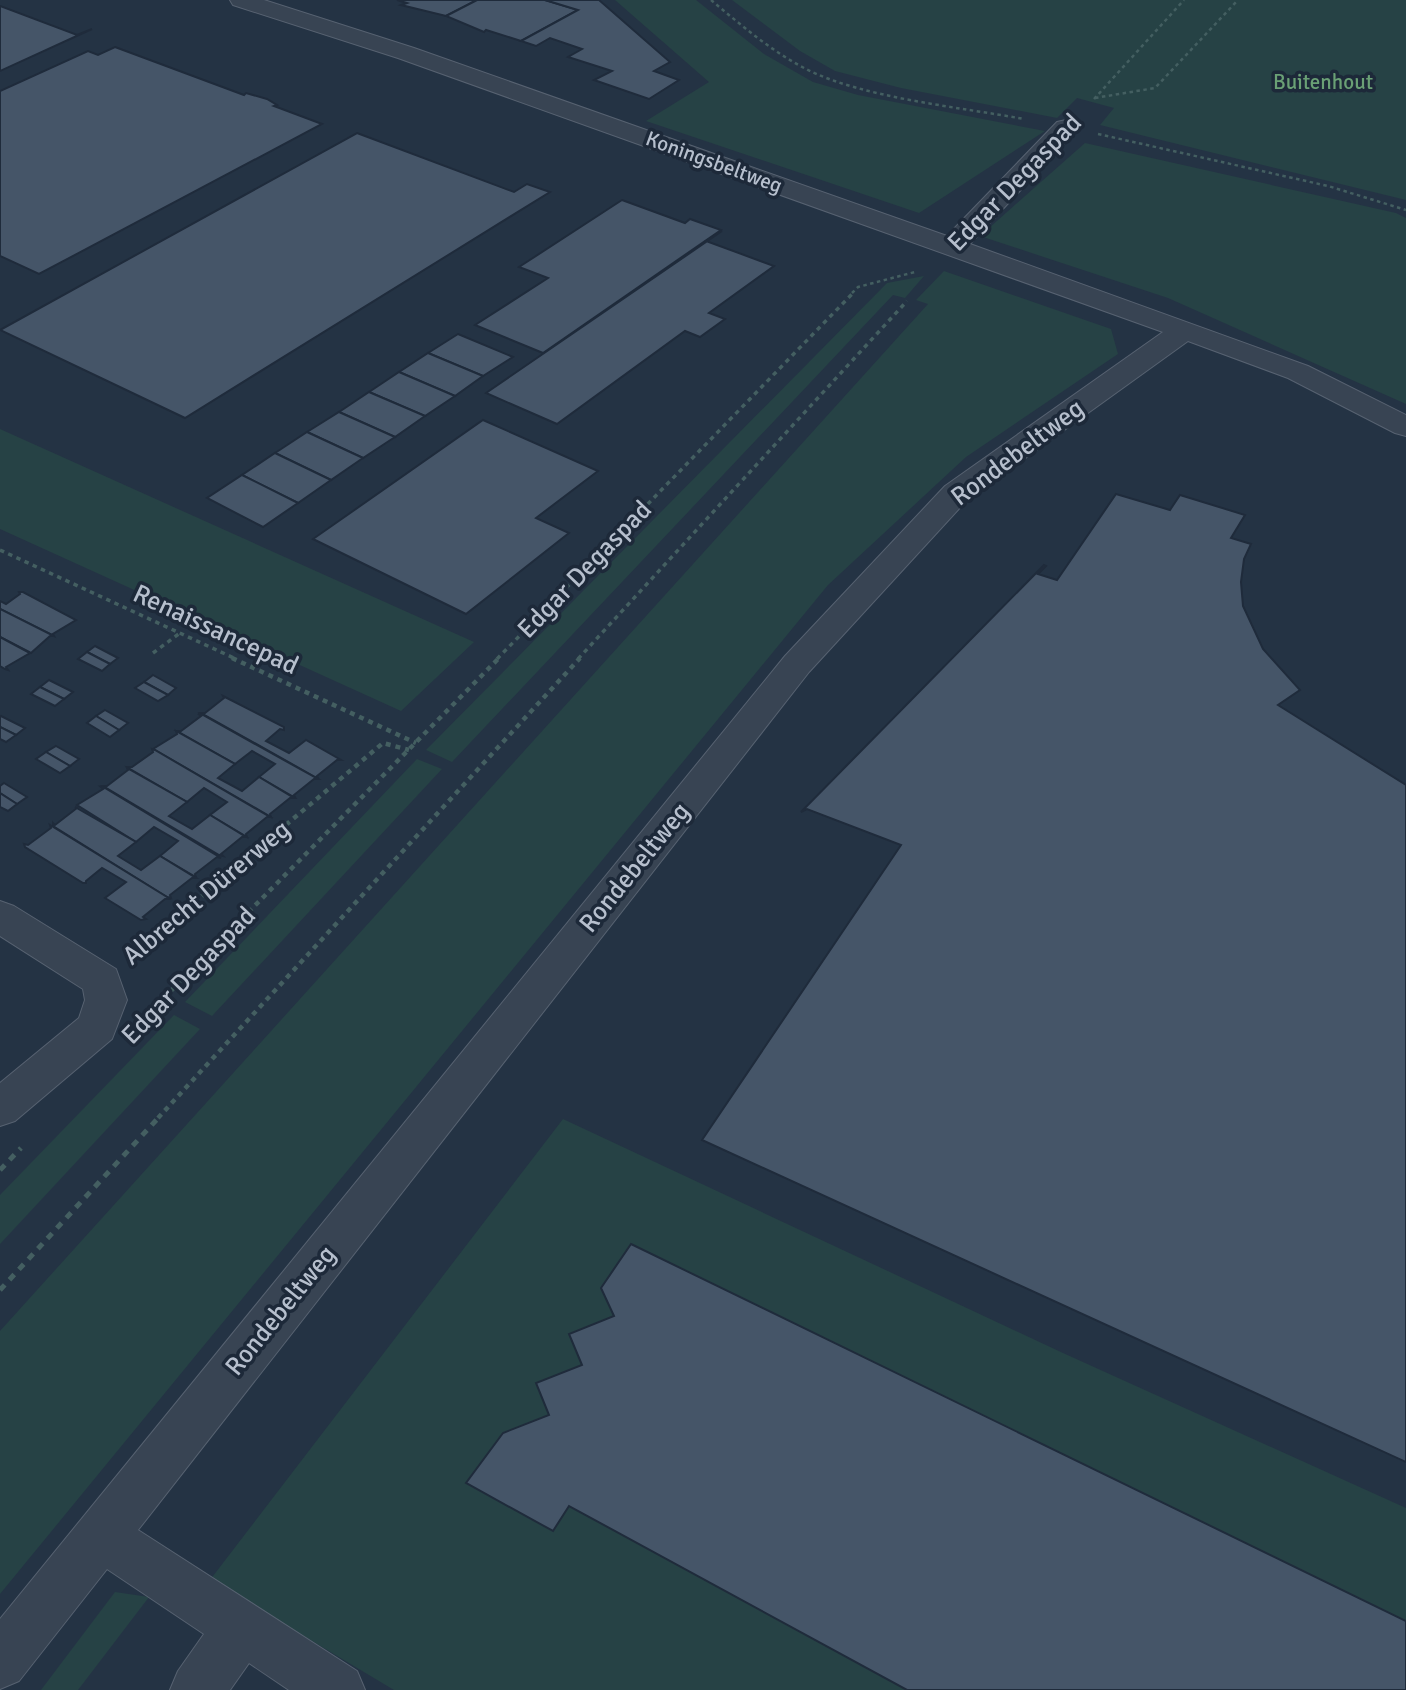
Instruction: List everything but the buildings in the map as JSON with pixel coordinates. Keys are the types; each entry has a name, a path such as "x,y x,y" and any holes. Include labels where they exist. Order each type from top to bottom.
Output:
{"street":[{"name":"Koningsbeltweg","path":"241,0 406,53 1185,330"},
{"name":"Edgar Degaspad","path":"952,247 1066,127"},
{"path":"1185,330 1298,372 1406,427"},
{"name":"Rondebeltweg","path":"0,1662 797,664 956,493 1185,330"},
{"name":"Albrecht Dürerweg","path":"0,916 101,980"},
{"path":"0,1108 97,1027 106,1000 101,980"},
{"path":"100,1535 338,1690"},
{"path":"197,1690 242,1627"}],"path":[{"path":"711,0 766,45 807,70 869,90 1066,127 1328,186 1406,211"},
{"name":"Edgar Degaspad","path":"1066,127 1184,0"},
{"path":"1095,98 1155,88 1237,0"},
{"name":"Edgar Degaspad","path":"147,1016 858,287 929,268 952,247"},
{"path":"0,1290 907,301"},
{"name":"Renaissancepad","path":"0,550 416,743"},
{"path":"153,653 180,633"},
{"name":"Albrecht Dürerweg","path":"101,980 383,743 409,750"},
{"path":"0,1170 28,1141"}],"green space":[{"path":"615,0 696,0 764,54 813,82 858,95 1045,131 919,213 646,121 709,82"},
{"name":"Buitenhout","path":"732,0 1406,0 1406,200 1100,125 1114,108 1077,98 1057,118 901,88 835,71 800,51"},
{"path":"1085,143 1396,213 1406,218 1406,404 1168,298 980,236"},
{"path":"944,271 1111,329 1118,354 966,457 828,585 0,1594 0,1331 928,304 916,300"},
{"path":"924,276 905,298 893,295 452,762 426,750 887,283"},
{"path":"0,429 474,642 401,711 0,529"},
{"path":"417,759 442,769 212,1016 185,1002"},
{"path":"174,1015 200,1029 0,1244 0,1195"},
{"path":"563,1119 1063,1353 1406,1508 1406,1690 394,1690 210,1580"},
{"path":"115,1592 149,1597 78,1690 41,1690"}]}
